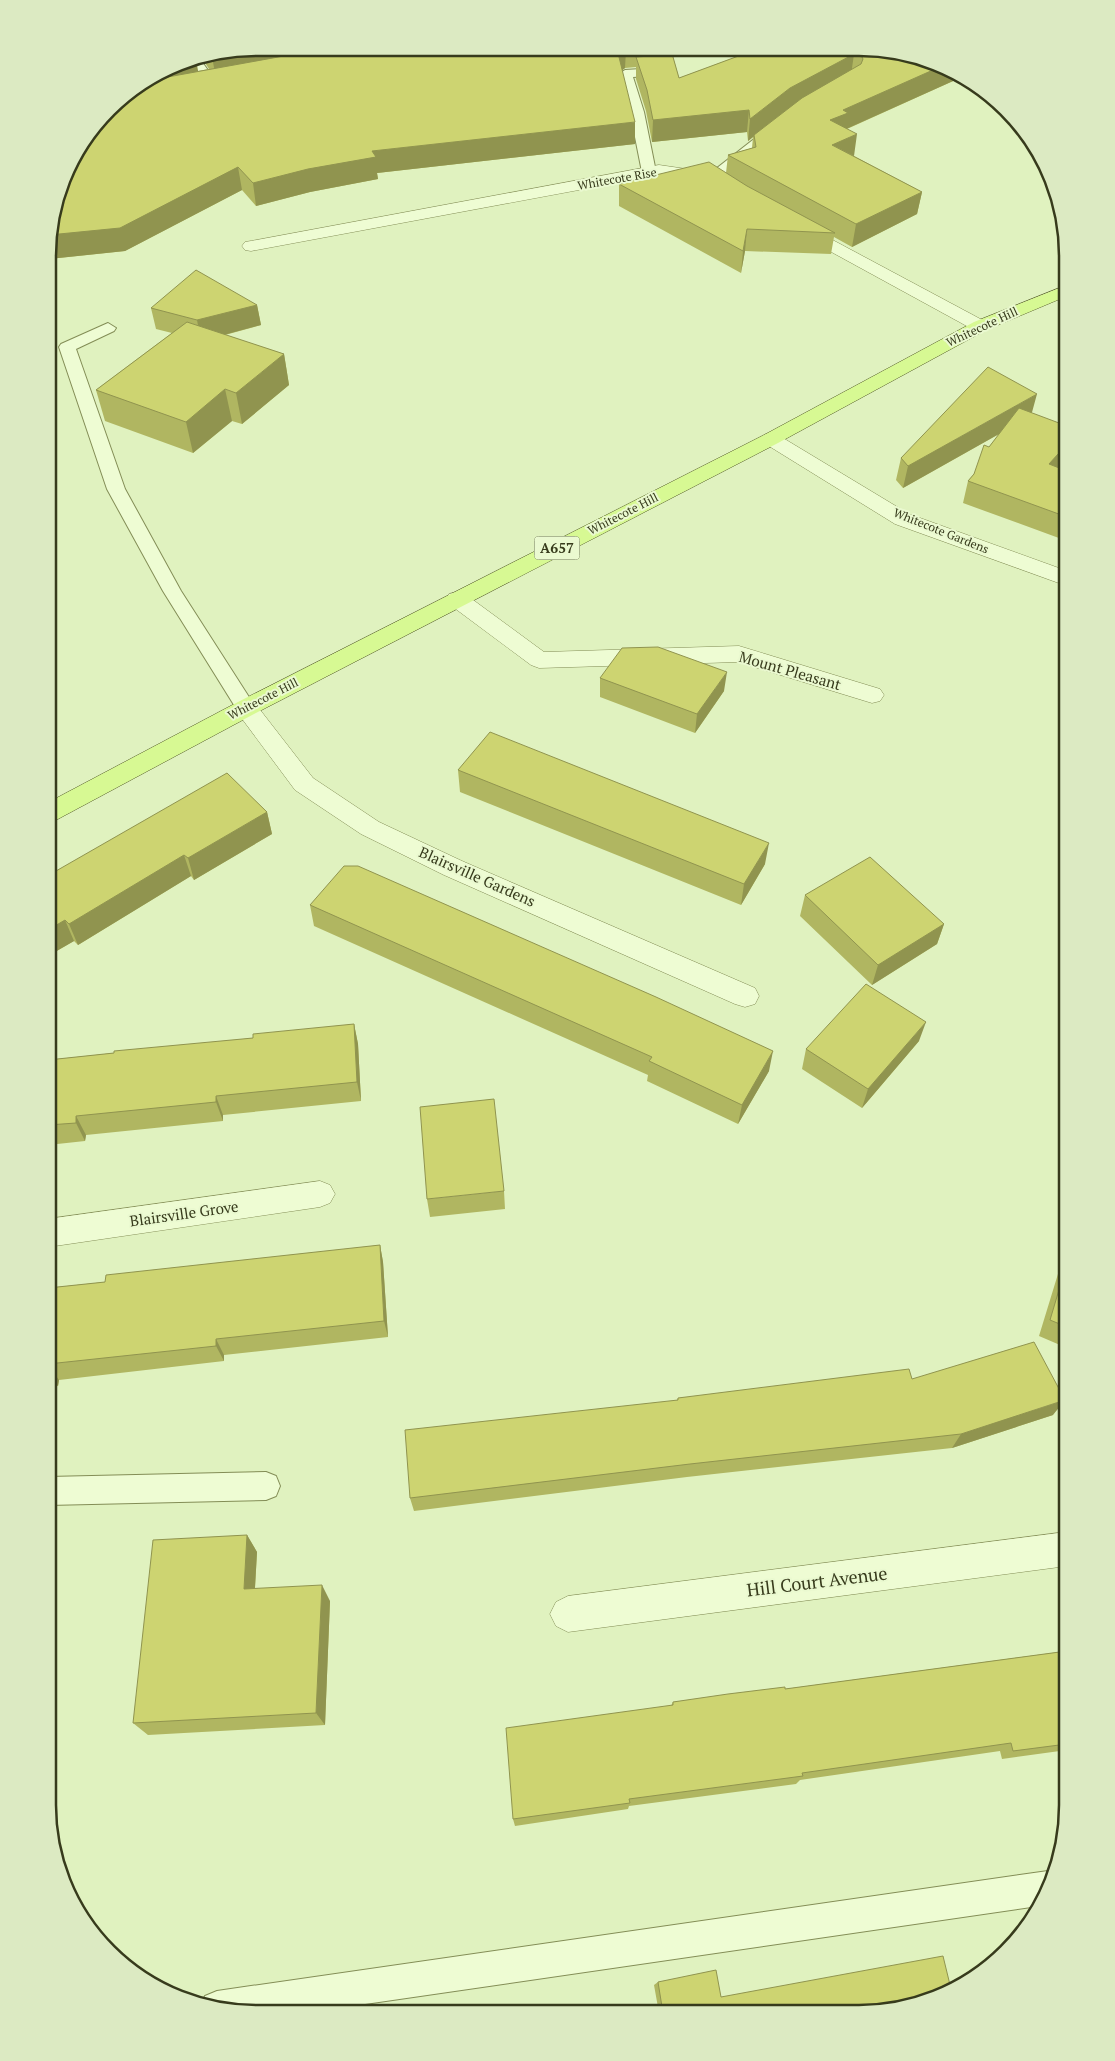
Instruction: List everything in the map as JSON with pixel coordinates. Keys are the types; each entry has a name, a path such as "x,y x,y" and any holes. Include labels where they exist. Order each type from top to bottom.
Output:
{"main road":[{"name":"Whitecote Hill","path":"56,810 246,708 771,439 980,326 1059,294"}],"street":[{"path":"192,90 229,83"},
{"name":"Whitecote Rise","path":"251,246 659,170 713,178 729,187"},
{"path":"787,221 980,326"},
{"name":"Whitecote Gardens","path":"771,439 902,519 1059,576"},
{"name":"Mount Pleasant","path":"457,599 539,660 739,654 872,695"},
{"name":"Blairsville Gardens","path":"246,708 304,784 370,828 453,868 745,996"},
{"name":"Blairsville Grove","path":"56,1232 320,1194"},
{"name":"Hill Court Avenue","path":"568,1614 1059,1550"}],"lane":[{"path":"198,65 212,86"},
{"path":"649,172 638,112 625,74 658,72"},
{"path":"713,178 786,120"},
{"path":"108,328 67,347 116,489 172,591 246,708"},
{"path":"56,1491 266,1486"},
{"path":"244,2004 1040,1889"}],"building":[{"path":"284,56 619,56 635,122 372,151 376,157 308,169 253,183 238,167 120,228 58,234 67,192 77,168 90,145 125,106 145,90 168,77"},
{"path":"673,56 679,78 738,56 850,56 790,88 750,119 749,110 653,120 647,90 636,57"},
{"path":"862,56 897,60 932,71 843,110 848,113 830,120 857,134 832,145 922,192 856,224 728,155 756,147 754,135 802,98 861,64 863,59"},
{"path":"709,162 747,186 835,233 747,229 743,251 619,184"},
{"path":"196,270 257,305 197,320 151,308"},
{"path":"187,322 284,354 236,393 225,389 186,422 96,390"},
{"path":"988,367 1037,394 908,466 901,458"},
{"path":"1019,408 1059,423 1059,453 1049,464 1059,468 1059,514 968,481 974,474 984,445 989,447"},
{"path":"658,647 727,672 697,714 600,678 622,648"},
{"path":"490,732 769,843 744,884 458,770"},
{"path":"227,773 267,812 188,858 184,855 69,924 65,920 56,925 56,871"},
{"path":"870,857 944,924 878,965 805,895"},
{"path":"344,866 358,866 656,997 773,1051 742,1105 649,1061 652,1057 310,905"},
{"path":"866,984 926,1022 868,1089 806,1049"},
{"path":"354,1024 357,1082 216,1096 216,1102 76,1116 76,1123 56,1124 56,1059 114,1053 114,1051 253,1038 253,1034"},
{"path":"494,1099 504,1191 427,1199 420,1107"},
{"path":"380,1245 384,1321 216,1339 216,1346 56,1363 56,1287 105,1282 106,1275"},
{"path":"1059,1290 1059,1324 1050,1320"},
{"path":"1034,1342 1059,1389 1059,1402 961,1434 410,1498 405,1430 678,1400 678,1398 909,1369 912,1379"},
{"path":"247,1535 244,1589 322,1585 316,1713 133,1723 153,1540"},
{"path":"1059,1652 1059,1745 1013,1751 1011,1743 802,1773 803,1776 629,1799 630,1803 513,1819 506,1728 673,1705 673,1702 728,1694 785,1687 785,1689"},
{"path":"943,1956 949,1983 923,1994 884,2003 858,2005 662,2005 658,1982 716,1970 721,1997"}]}
